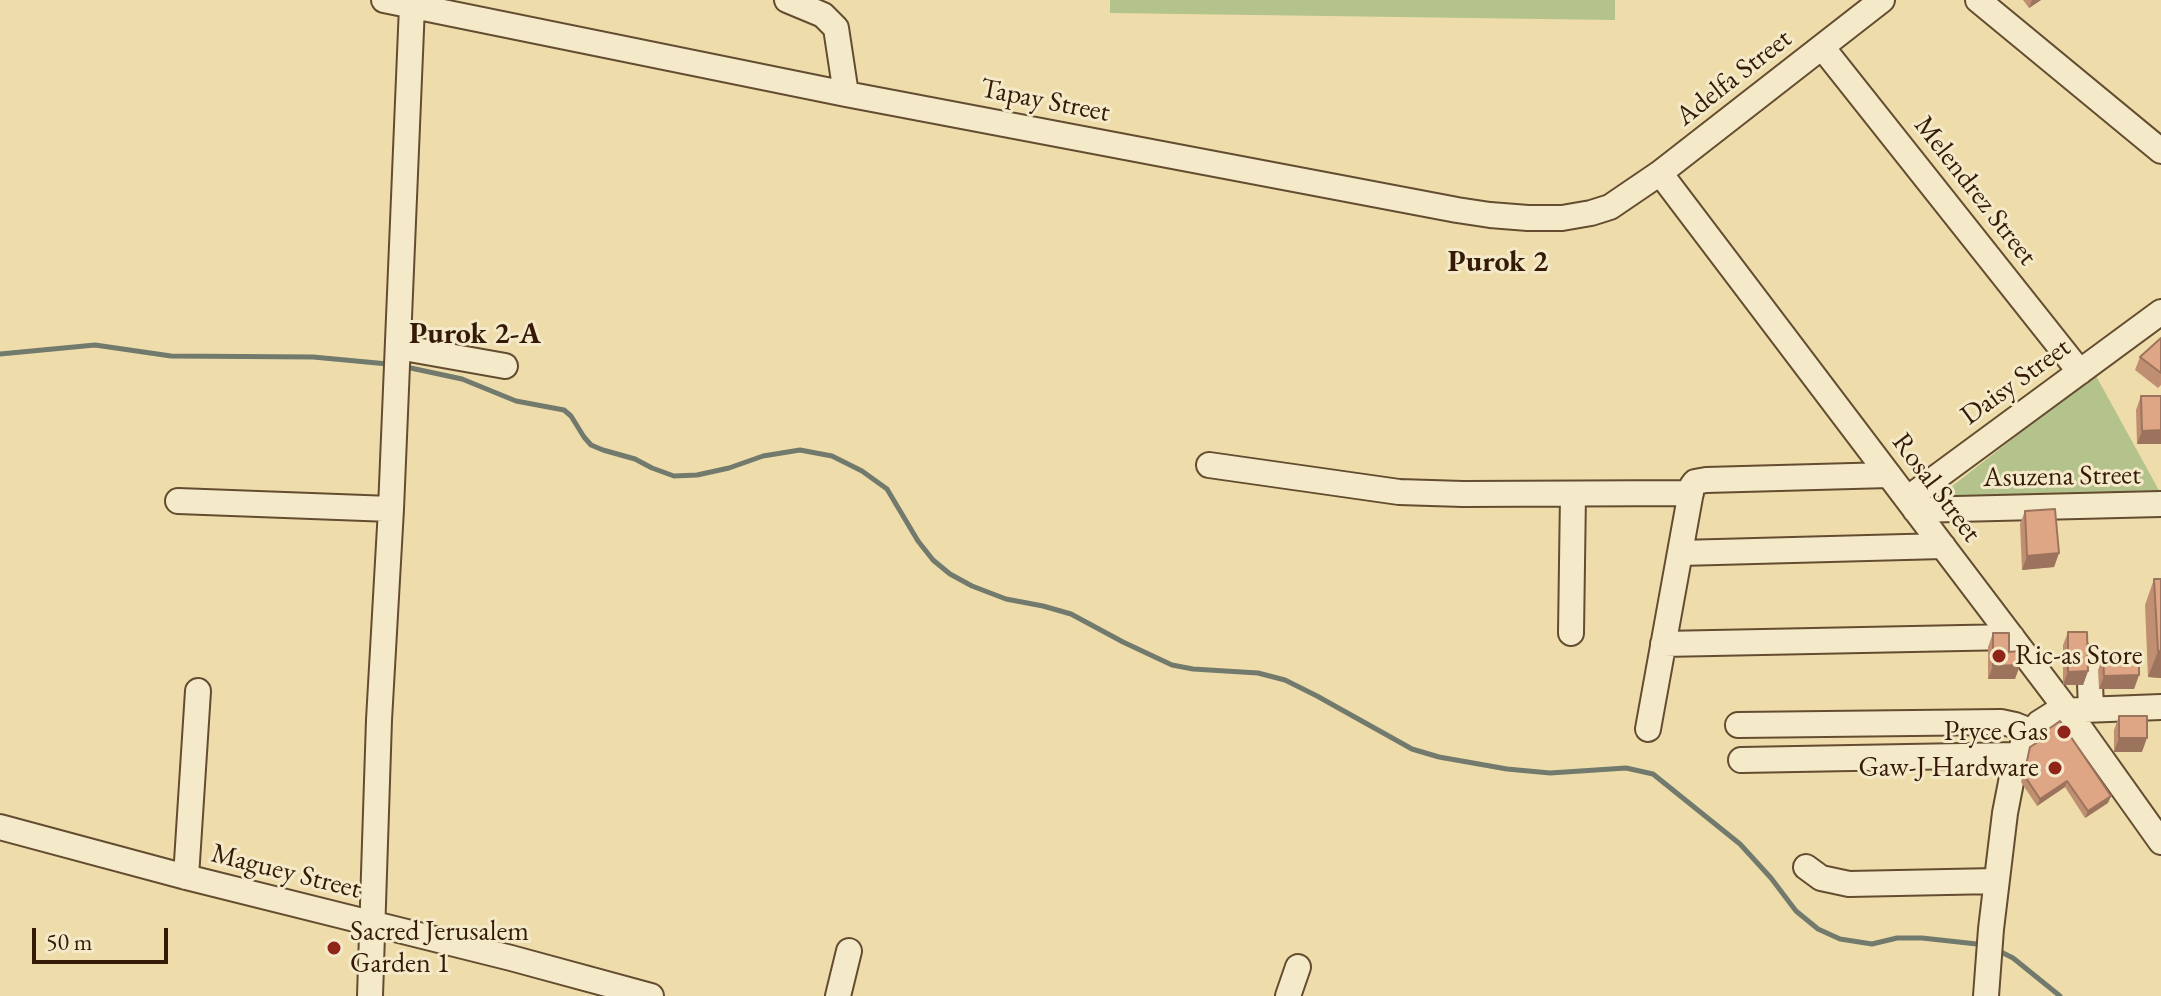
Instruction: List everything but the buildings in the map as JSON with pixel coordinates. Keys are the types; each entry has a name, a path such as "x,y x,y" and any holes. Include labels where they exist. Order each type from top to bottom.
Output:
{"street":[{"name":"Adelfa Street","path":"1660,173 1882,0"},
{"path":"1978,0 2161,151"},
{"path":"370,996 379,720 398,347 401,2"},
{"name":"Tapay Street","path":"401,2 846,94 1490,215 1551,218 1591,213 1610,207 1660,173"},
{"path":"800,3 823,15 836,28 846,94"},
{"name":"Melendrez Street","path":"1822,47 2080,372"},
{"name":"Rosal Street","path":"1660,173 2012,637 2079,710 2161,842"},
{"name":"Daisy Street","path":"1911,505 2161,312"},
{"path":"398,347 505,366"},
{"path":"1209,465 1399,492 1691,493"},
{"path":"1648,729 1695,482 1889,475"},
{"path":"1571,633 1573,494"},
{"path":"178,501 391,509"},
{"name":"Asuzena Street","path":"1911,505 2161,504"},
{"path":"1680,553 1943,546"},
{"path":"1663,644 2012,637"},
{"path":"2079,710 2089,657"},
{"path":"186,877 198,691"},
{"path":"1986,996 2005,813 2018,755 2030,731 2049,715 2079,710 2161,707"},
{"path":"1738,725 2001,722 2030,731"},
{"path":"1741,760 2018,755"},
{"name":"Maguey Street","path":"0,827 651,996"},
{"path":"1806,867 1821,878 1849,884 1996,881"},
{"path":"838,996 849,951"},
{"path":"1288,996 1298,967"}],"green space":[{"path":"1110,0 1615,0 1615,20 1110,13"},
{"path":"2095,374 2161,494 1950,501 1946,491"}],"waterway":[{"path":"0,354 95,345 171,356 313,357 388,364"},
{"path":"406,367 462,379 516,401 564,410 591,445 674,476 697,475 763,456 800,450 832,456 862,471 887,489 933,560 972,586 1006,599 1071,614 1172,665 1258,673 1285,680 1412,749 1439,757 1550,773 1626,768 1653,774 1740,844 1796,911 1818,929 1840,939 1872,944 1897,938 1977,944"},
{"path":"1997,950 2013,958 2060,996"}],"place":[{"name":"Ric-as Store","path":"1999,656"},
{"name":"Pryce Gas","path":"2064,732"},
{"name":"Gaw-J Hardware","path":"2055,768"},
{"name":"Sacred Jerusalem Garden 1","path":"334,948"}],"district":[{"name":"Purok 2","path":"1498,263"},
{"name":"Purok 2-A","path":"475,335"}]}
